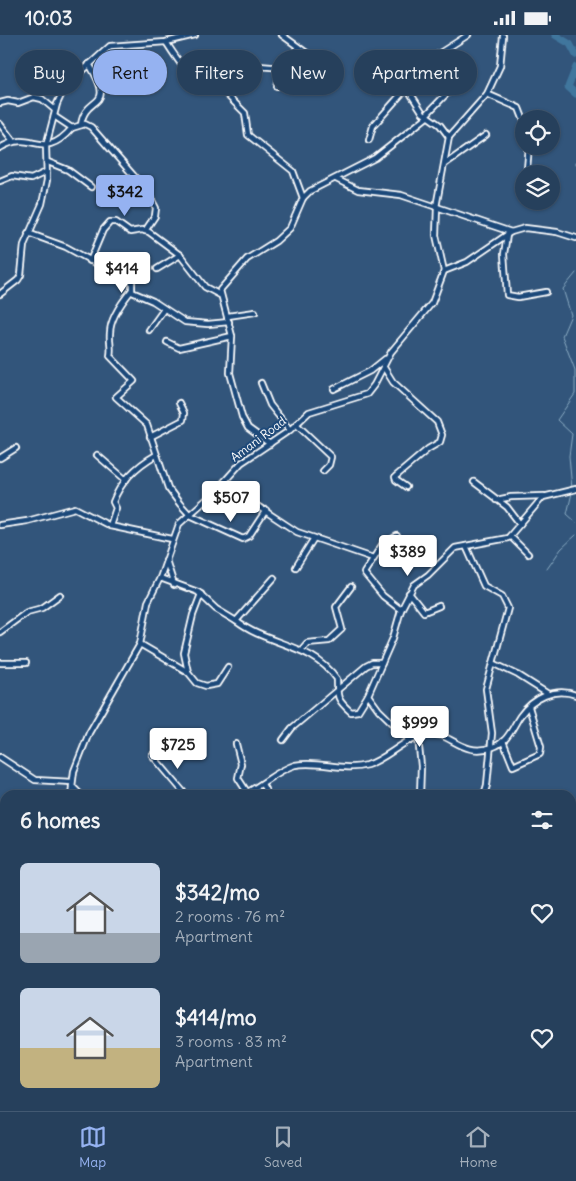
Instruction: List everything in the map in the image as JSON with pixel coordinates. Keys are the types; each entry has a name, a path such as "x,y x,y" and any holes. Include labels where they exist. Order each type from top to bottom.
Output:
{"street":[{"path":"0,294 18,280 21,275 24,245 42,204 48,162 46,146 55,110 63,91 110,46 166,42 195,35"},
{"path":"282,35 302,50"},
{"path":"444,50 468,35"},
{"path":"502,36 500,66 487,94 449,137 436,207 436,235 444,271 467,261 509,233 525,228 542,229 576,238"},
{"path":"166,42 177,57"},
{"path":"81,125 82,118 102,92 100,84 89,65"},
{"path":"487,94 520,110"},
{"path":"227,95 244,113 248,135 293,171 303,198"},
{"path":"368,140 373,126 401,95"},
{"path":"412,95 427,116 440,125 449,137"},
{"path":"270,444 248,428 242,417 230,373 232,336 229,319 220,295 222,286 247,259 276,241 290,229 303,198 314,189 376,158 427,116 446,95"},
{"path":"0,103 8,101 18,103 34,97 42,99 55,110"},
{"path":"54,117 72,128"},
{"path":"0,124 13,141"},
{"path":"0,148 13,141 46,146 57,143 72,128 86,124 91,127 153,200 156,206 156,213 145,231"},
{"path":"445,164 486,135"},
{"path":"48,162 68,170 90,187"},
{"path":"0,181 12,176 30,179 46,172"},
{"path":"336,179 364,192 402,195 509,233"},
{"path":"90,261 102,230 110,221 116,222 130,232 145,231 180,255 205,287 220,295"},
{"path":"28,233 66,247 99,265 124,270 132,279 131,291 113,322 110,333 112,347 110,356 134,381 116,397 146,423 156,455 172,494 190,515 244,539 249,536 266,510"},
{"path":"509,233 504,253 507,295 518,297 546,292"},
{"path":"157,269 180,255"},
{"name":"Amani Road","path":"71,790 74,771 90,733 140,644 148,602 160,578 172,539 179,524 220,486 241,463 290,430 314,410 367,394 390,355 432,303 444,271"},
{"path":"131,291 178,319 190,323 208,324 254,312"},
{"path":"150,330 164,309"},
{"path":"168,342 179,349 232,336"},
{"path":"334,389 374,369 390,355"},
{"path":"383,366 393,383 437,422 442,435 439,443 428,449 395,477 396,480 406,487"},
{"path":"262,383 270,405 290,430"},
{"path":"150,437 182,420 184,413 179,403"},
{"path":"296,424 331,457 329,465 323,471"},
{"path":"0,458 16,448"},
{"path":"97,455 126,480"},
{"path":"110,526 116,508 114,500 126,480 141,464 156,455"},
{"path":"474,482 516,515 520,524"},
{"path":"220,486 228,487 295,530 373,558"},
{"path":"496,500 511,497 544,497 576,489"},
{"path":"160,578 201,594 216,609 249,629 302,649 324,664 335,676 338,698 350,711 355,713 368,695 401,610 414,585 428,575 452,550 510,536 544,497"},
{"path":"0,525 27,521 75,507 110,526 172,539"},
{"path":"397,536 382,545 365,570 366,577 383,596 401,610"},
{"path":"510,536 528,554"},
{"path":"296,567 314,538"},
{"path":"466,546 484,586 502,596 508,608 486,695 491,725 492,747 485,790"},
{"path":"166,559 174,585"},
{"path":"236,621 274,578"},
{"path":"302,649 306,643 328,641 338,635 343,626 336,607 350,587"},
{"path":"409,593 424,612 439,606"},
{"path":"188,672 184,653 193,615 201,594"},
{"path":"0,632 27,612 42,608 60,595"},
{"path":"140,644 188,672 197,683 210,687 220,681 228,667"},
{"path":"0,663 26,663"},
{"path":"282,740 292,728 368,665 382,663"},
{"path":"493,663 523,677 548,695"},
{"path":"254,790 295,766 347,768 368,765 411,741 430,733 467,749 492,747 503,741 528,707 548,695 562,691 576,695"},
{"path":"368,695 379,710 411,741"},
{"path":"330,698 338,698"},
{"path":"503,741 514,766 540,754 541,747 528,707"},
{"path":"418,738 421,766 420,790"},
{"path":"236,744 241,764 238,778 246,790"},
{"path":"152,755 182,790"},
{"path":"0,757 35,780 72,784 77,790"},
{"path":"262,784 265,790"}],"waterway":[{"path":"555,35 570,44 576,55"},
{"path":"576,67 568,87 576,94"},
{"path":"572,489 569,456 572,434 557,420 575,394 575,370 562,336 571,315 563,289 576,273"},
{"path":"572,493 567,514 576,522"},
{"path":"547,569 561,549 576,535"}]}
